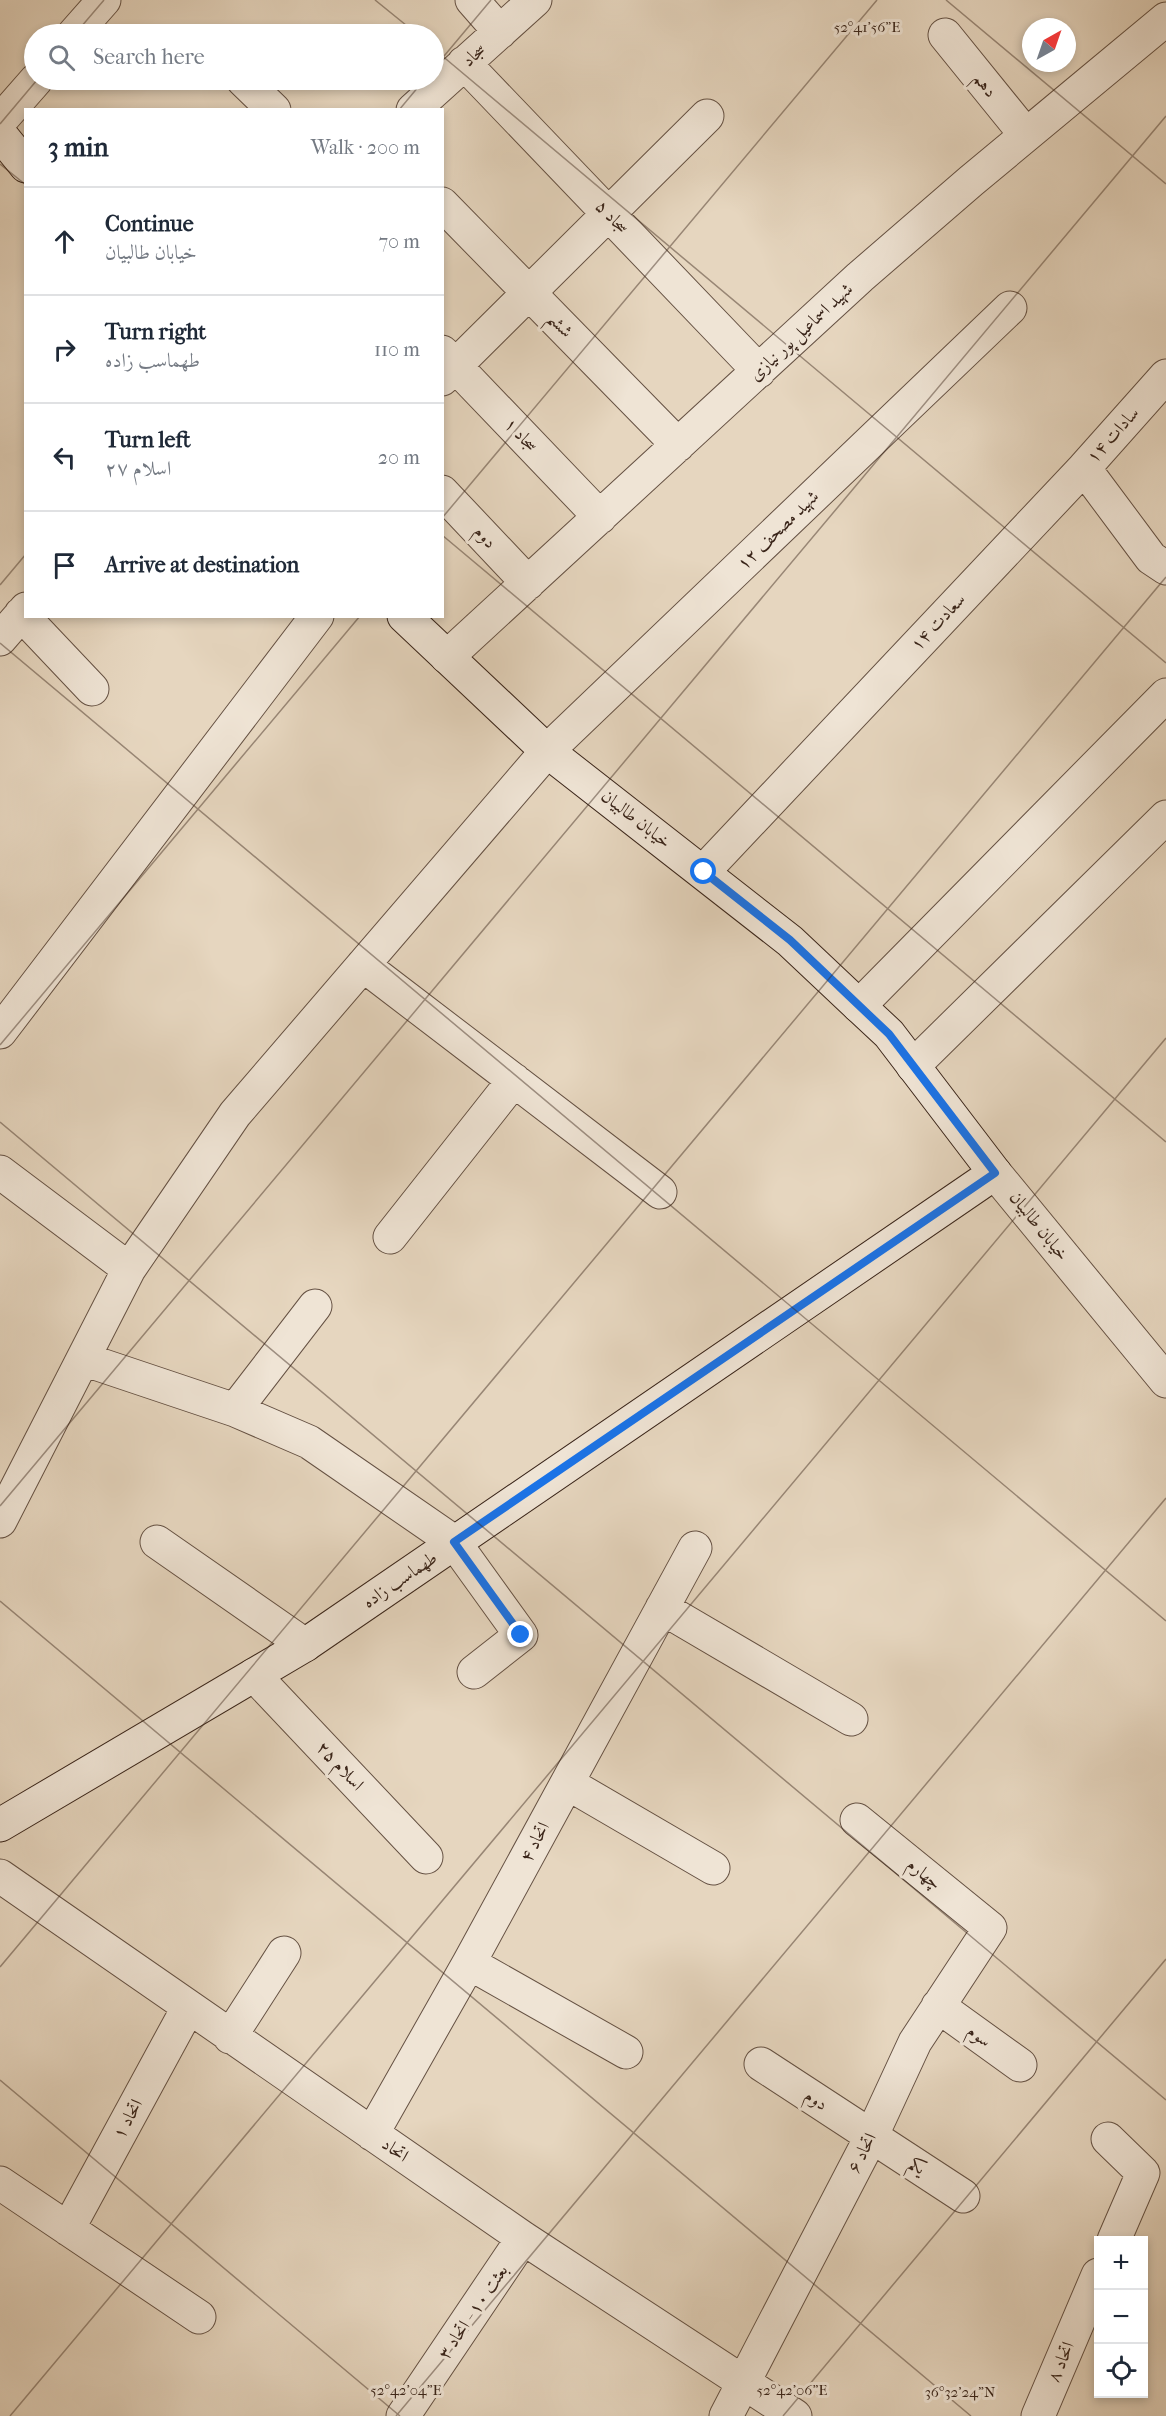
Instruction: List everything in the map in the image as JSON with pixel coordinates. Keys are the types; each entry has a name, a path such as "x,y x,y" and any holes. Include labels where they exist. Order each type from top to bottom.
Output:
{"street":[{"path":"83,24 104,0"},
{"path":"472,0 500,32"},
{"name":"سجاد","path":"444,82 535,0"},
{"name":"شهید اسماعیل پور نیازی","path":"447,657 860,278 1026,135 1166,19"},
{"name":"دهم","path":"945,35 1026,135"},
{"name":"سجاد ۵","path":"464,63 759,371"},
{"path":"0,121 27,90"},
{"path":"253,90 272,108"},
{"name":"سجاد","path":"416,108 435,90"},
{"path":"447,366 529,293 707,116"},
{"path":"0,134 24,164"},
{"name":"ششم","path":"444,206 678,445"},
{"name":"شهید مصحف ۱۲","path":"0,1521 129,1269 235,1114 547,752 1010,308"},
{"name":"سجاد ۱","path":"447,366 600,517"},
{"name":"سادات ۱۴","path":"1084,468 1166,376"},
{"path":"1084,468 1151,558 1166,568"},
{"name":"سعادت ۱۴","path":"704,872 1084,468"},
{"name":"دوم","path":"444,494 528,583"},
{"path":"0,639 23,611"},
{"path":"29,618 92,688"},
{"path":"0,1032 315,618"},
{"name":"خیابان طالبیان","path":"406,618 547,752 790,940 889,1034 995,1173 1166,1381"},
{"path":"859,1006 1166,695"},
{"path":"913,1066 1166,817"},
{"path":"363,965 660,1192"},
{"path":"390,1237 514,1080"},
{"path":"0,1172 129,1269"},
{"name":"طهماسب زاده","path":"0,1825 305,1645 995,1173"},
{"path":"235,1410 315,1306"},
{"path":"82,1359 235,1410 309,1442 454,1542 521,1635 474,1672"},
{"path":"158,1542 305,1645"},
{"name":"اتحاد ۴","path":"372,2134 469,1963 695,1548"},
{"path":"662,1608 851,1719"},
{"name":"اسلام ۲۵","path":"254,1675 426,1857"},
{"path":"567,1783 713,1868"},
{"name":"چهارم","path":"857,1820 990,1928"},
{"name":"اتحاد","path":"0,1876 523,2238 795,2416"},
{"name":"اتحاد ۶","path":"726,2416 871,2136 915,2042 990,1928"},
{"path":"230,2037 284,1953"},
{"path":"469,1963 626,2052"},
{"name":"سوم","path":"938,2006 1020,2066"},
{"name":"اتحاد ۱","path":"68,2229 188,2008"},
{"name":"دوم","path":"761,2064 871,2136"},
{"name":"یکم","path":"871,2136 963,2196"},
{"path":"1108,2139 1143,2173 1116,2236"},
{"path":"0,2182 199,2317"},
{"name":"بعثت ۱۰ - اتحاد ۳","path":"403,2416 523,2238"},
{"name":"اتحاد ۸","path":"1038,2416 1094,2284"}],"route":[{"path":"521,1635 454,1542 995,1173 889,1034 790,940 704,872"}]}
